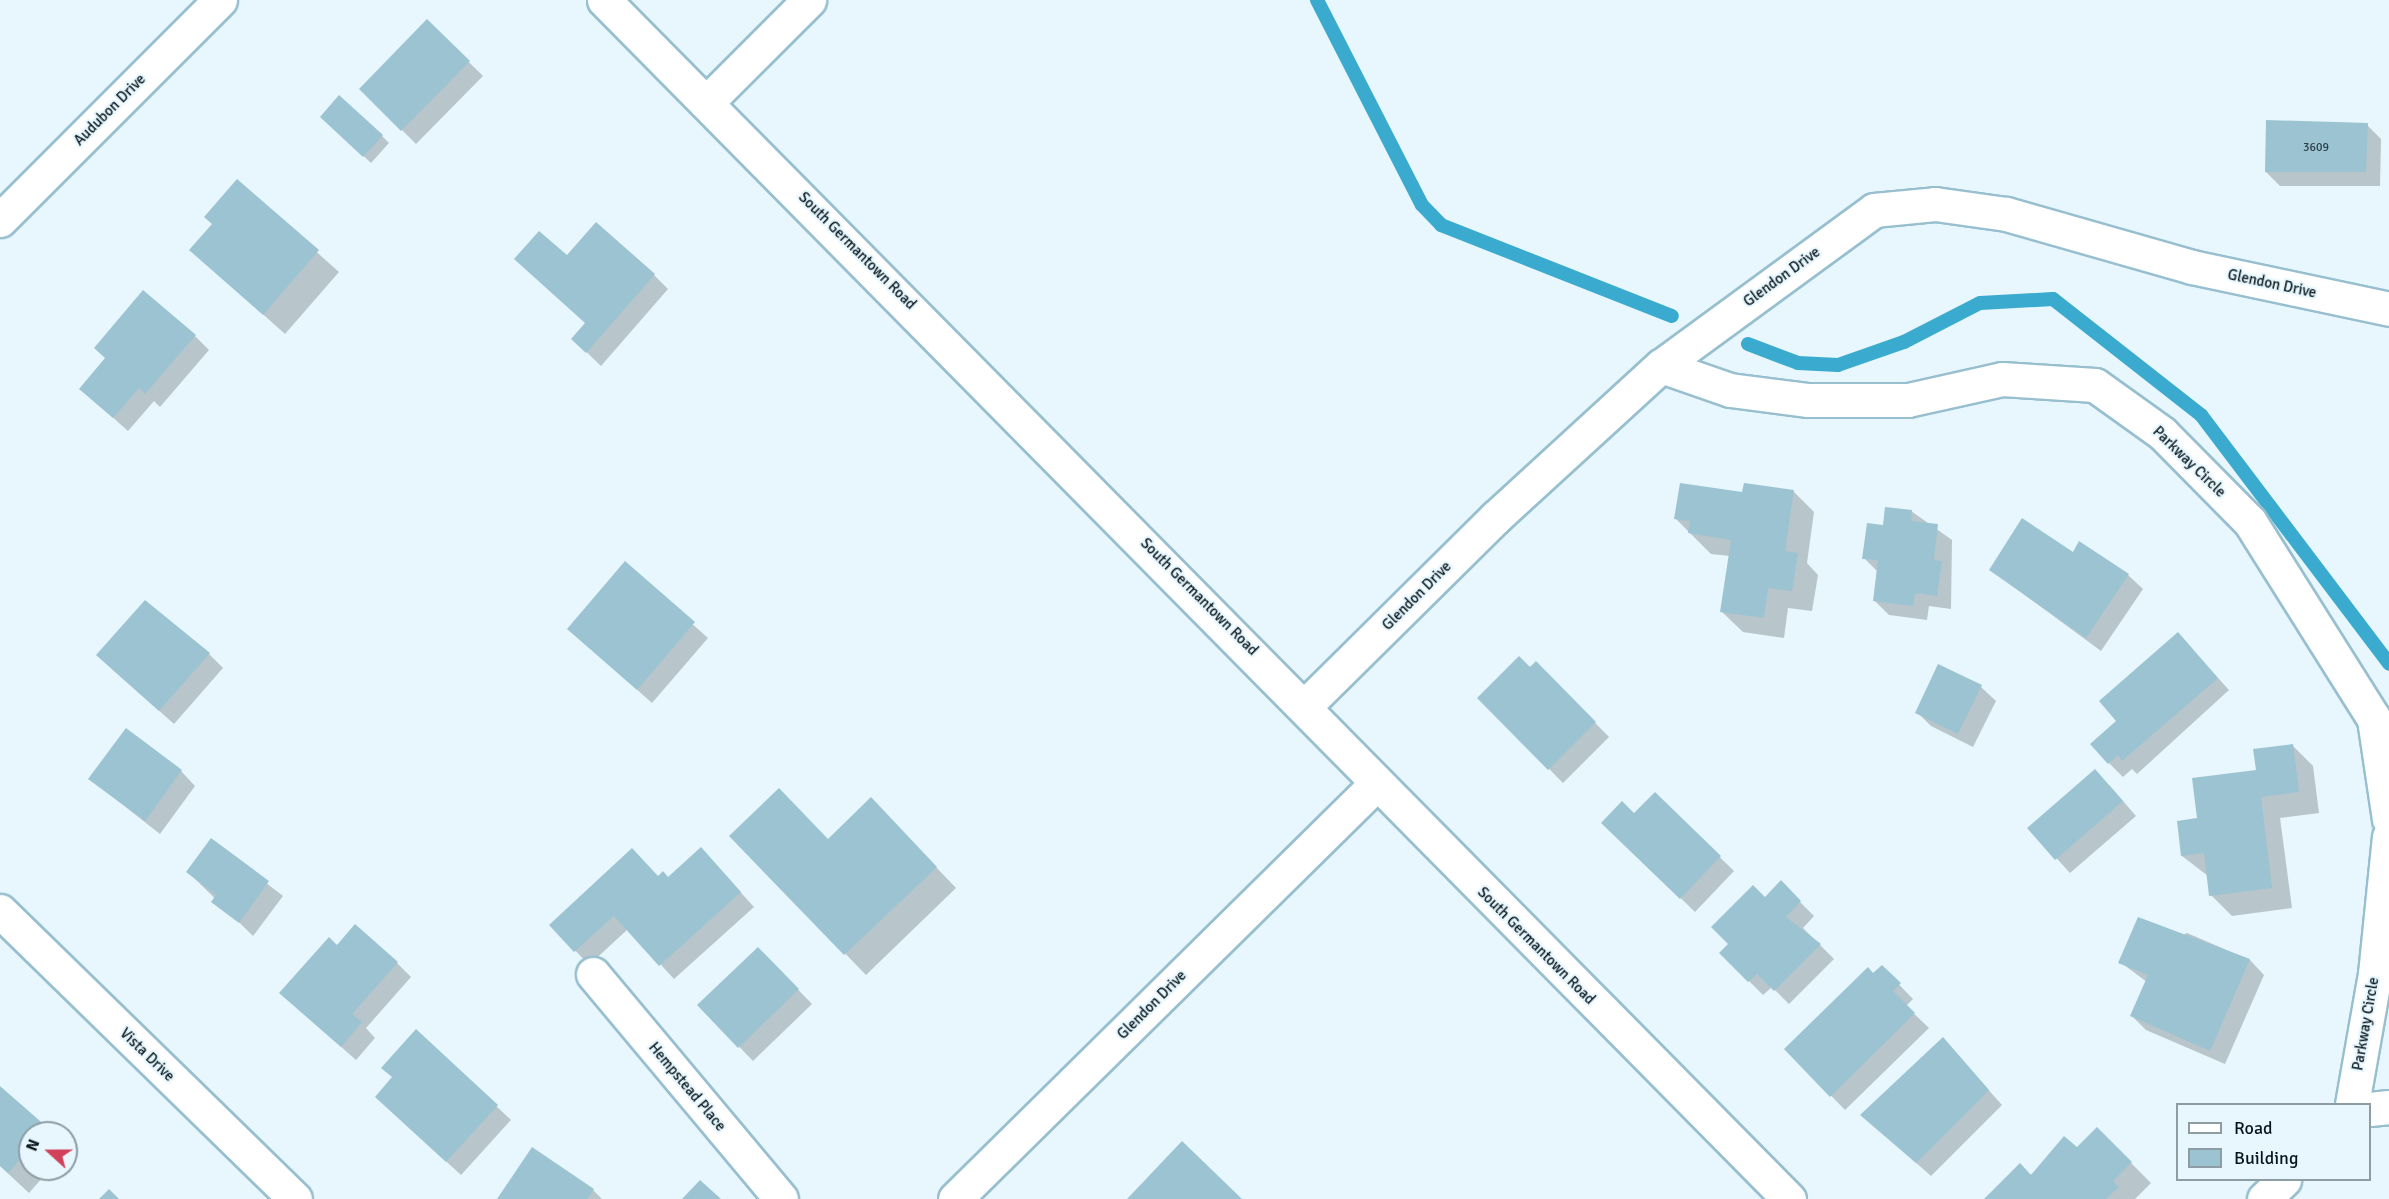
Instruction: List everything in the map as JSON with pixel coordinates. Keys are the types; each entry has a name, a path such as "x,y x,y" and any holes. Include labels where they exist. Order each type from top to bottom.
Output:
{"street":[{"name":"Audubon Drive","path":"0,220 220,0"},
{"name":"South Germantown Road","path":"604,0 708,101 1306,705 1375,785 1789,1199"},
{"path":"708,101 809,0"},
{"name":"Glendon Drive","path":"1306,705 1496,517 1661,366 1874,210 1935,204 2006,214 2192,267 2389,309"},
{"name":"Parkway Circle","path":"1661,366 1730,390 1808,400 1908,400 2002,379 2094,385 2162,433 2250,522 2374,718 2389,819"},
{"name":"Glendon Drive","path":"955,1199 1375,785"},
{"name":"Parkway Circle","path":"2352,1103 2375,974 2389,837"},
{"name":"Vista Drive","path":"0,911 295,1199"},
{"name":"Hempstead Place","path":"593,974 781,1199"},
{"path":"2371,1109 2389,1107"},
{"path":"2264,1199 2282,1181"}],"building":[{"path":"427,19 470,61 401,131 359,89"},
{"path":"339,95 383,135 363,157 320,117"},
{"path":"2266,120 2368,123 2366,172 2265,172"},
{"path":"237,179 319,250 263,315 189,250 212,224 204,217"},
{"path":"596,222 655,274 586,353 571,339 585,323 514,259 539,231 567,255"},
{"path":"143,290 196,335 145,394 139,388 113,418 79,389 105,358 94,348"},
{"path":"1680,483 1742,492 1744,483 1794,490 1785,551 1798,553 1792,591 1768,588 1764,618 1720,612 1731,540 1688,533 1690,521 1674,519"},
{"path":"1885,507 1912,510 1911,521 1938,524 1934,560 1942,561 1937,596 1915,593 1913,606 1873,601 1878,560 1862,559 1867,523 1883,525"},
{"path":"2022,518 2073,552 2079,541 2129,574 2086,638 1989,570"},
{"path":"625,561 695,622 637,690 567,629"},
{"path":"145,600 210,653 159,711 96,655"},
{"path":"2178,632 2218,678 2122,761 2118,755 2108,764 2090,744 2116,721 2099,701"},
{"path":"1519,656 1530,667 1536,661 1596,722 1548,770 1477,698"},
{"path":"1938,664 1982,685 1958,734 1915,713"},
{"path":"126,728 182,770 145,821 88,779"},
{"path":"2293,744 2299,792 2261,797 2272,888 2209,896 2204,853 2181,856 2177,821 2197,818 2192,778 2256,770 2253,749"},
{"path":"2095,769 2123,801 2055,860 2027,828"},
{"path":"779,788 828,839 871,797 937,867 844,955 729,836"},
{"path":"1655,792 1721,856 1680,899 1601,823 1622,801 1634,813"},
{"path":"211,838 269,881 239,923 211,902 216,895 186,872"},
{"path":"701,847 741,892 659,966 614,916 574,952 549,925 632,848 658,876 663,871 668,877"},
{"path":"1781,880 1801,901 1786,917 1821,944 1774,991 1757,974 1748,982 1719,953 1728,944 1711,927 1753,885 1765,897"},
{"path":"2138,917 2250,959 2210,1051 2130,1016 2148,975 2118,963"},
{"path":"355,924 398,962 352,1014 362,1022 341,1047 279,993 329,937 337,945"},
{"path":"758,947 799,989 738,1048 697,1005"},
{"path":"1882,965 1901,983 1893,991 1915,1013 1830,1097 1784,1049 1868,967 1873,973"},
{"path":"416,1029 498,1105 446,1162 375,1097 392,1077 381,1068"},
{"path":"1943,1037 1989,1090 1916,1163 1860,1115"},
{"path":"0,1086 40,1121 18,1121 18,1162 8,1173 0,1166"},
{"path":"2097,1127 2132,1162 2113,1181 2119,1187 2106,1199 1984,1199 2020,1163 2031,1175 2064,1136 2077,1147"},
{"path":"1182,1141 1242,1199 1127,1199"},
{"path":"532,1147 594,1189 587,1199 497,1199"},
{"path":"700,1180 721,1199 682,1199"},
{"path":"109,1189 119,1199 99,1199"}],"waterway":[{"path":"1317,0 1422,205 1441,225 1672,316"},
{"path":"1748,344 1798,363 1838,365 1904,342 1980,303 2053,299 2201,415 2389,664"}]}
